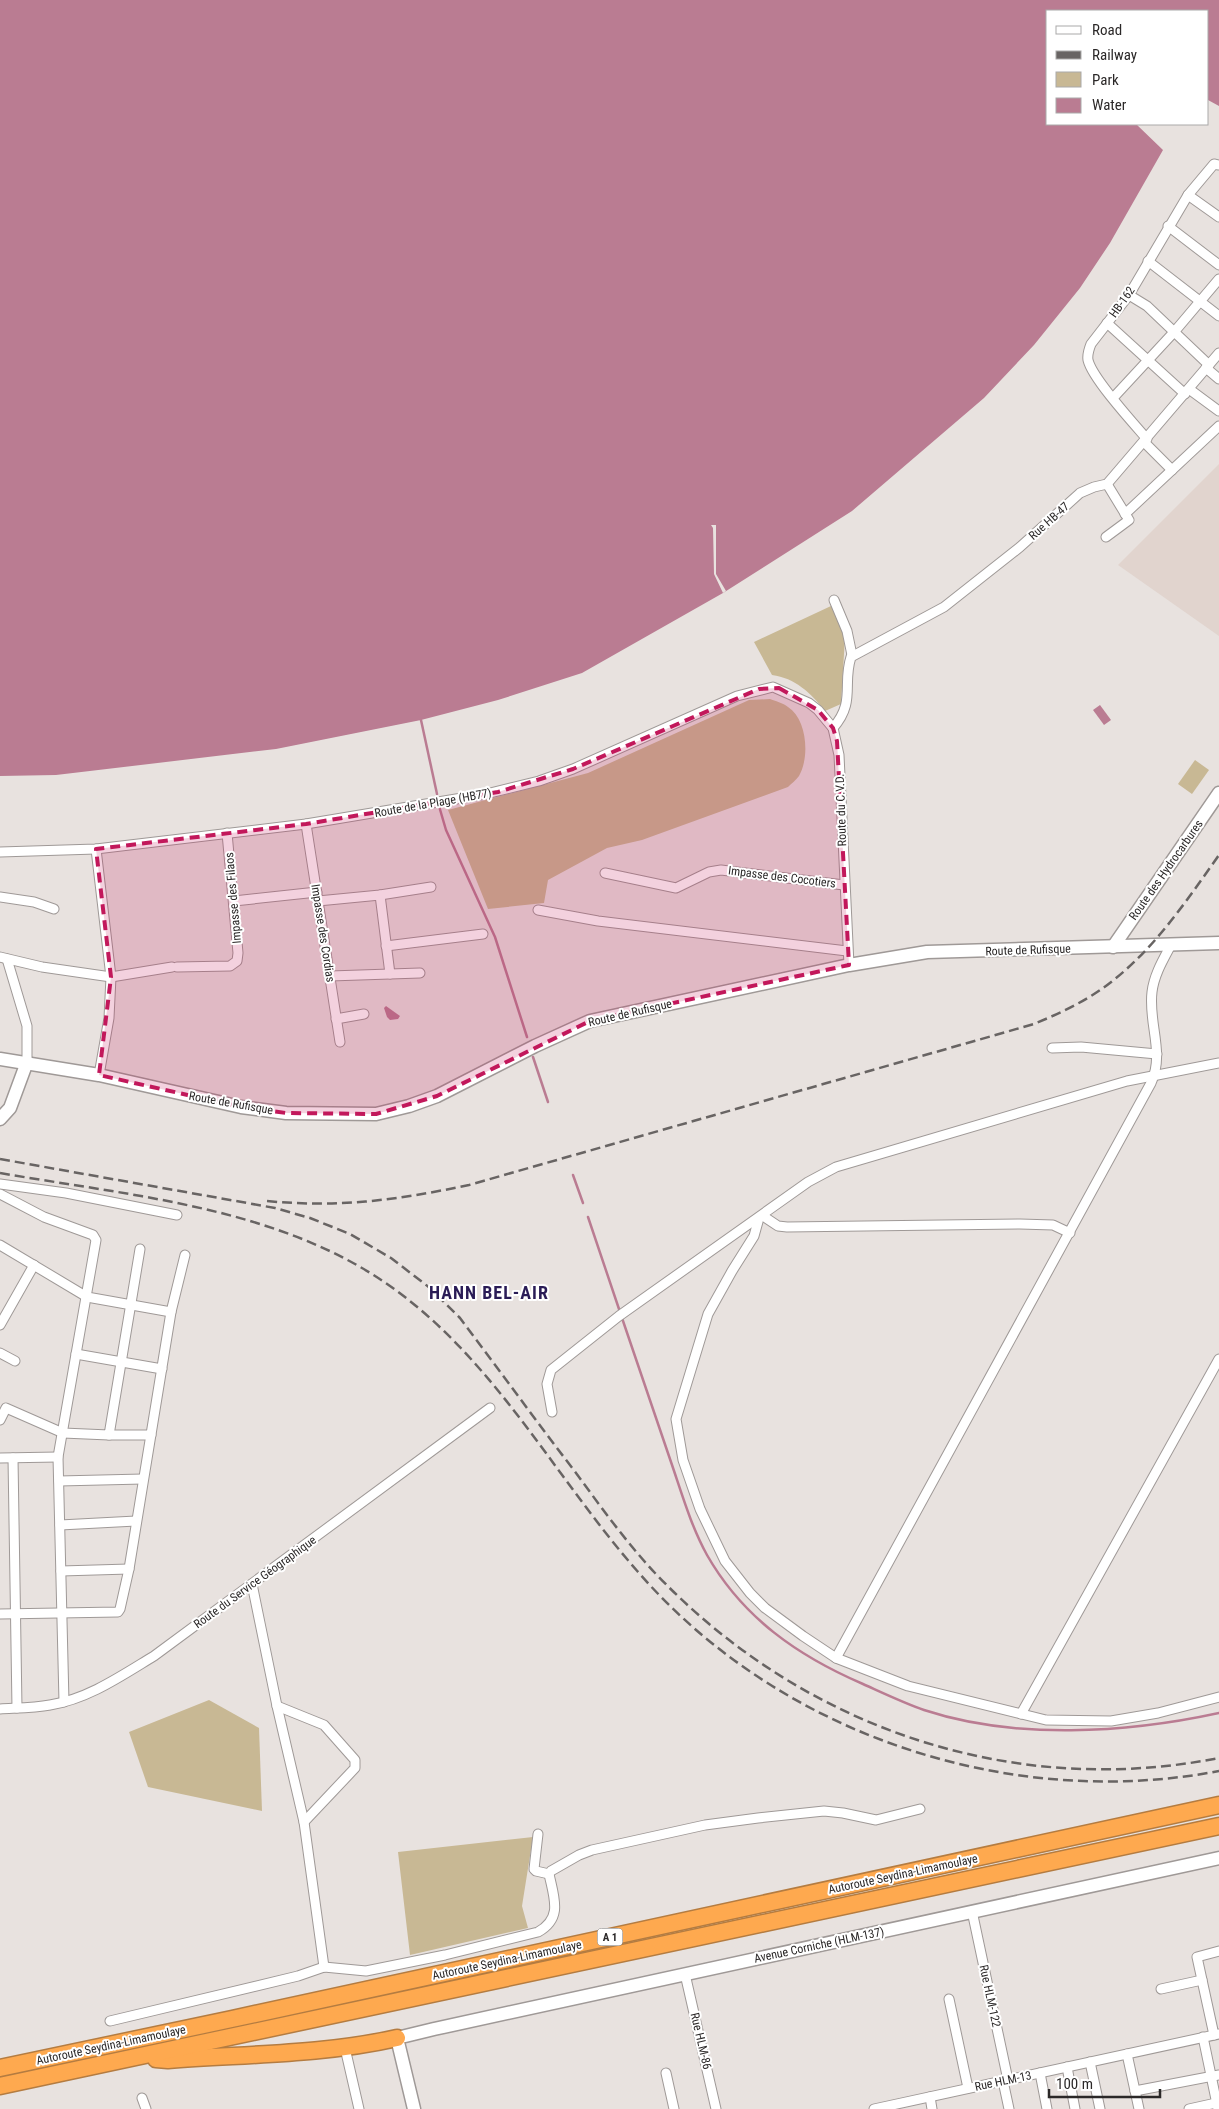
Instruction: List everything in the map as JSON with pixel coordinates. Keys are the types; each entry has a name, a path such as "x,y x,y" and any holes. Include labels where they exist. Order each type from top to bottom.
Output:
{"highway":[{"name":"Autoroute Seydina-Limamoulaye","path":"0,2068 1219,1805"},
{"name":"Autoroute Seydina-Limamoulaye","path":"0,2086 1219,1826"},
{"path":"137,2056 168,2060 345,2048 397,2038"}],"main road":[{"name":"Route des Hydrocarbures","path":"1113,947 1219,793"},
{"name":"Route de Rufisque","path":"0,1060 27,1062 99,1075 241,1107 286,1113 376,1114 409,1106 437,1096 572,1028 606,1017 849,965 927,952 1219,944"},
{"path":"0,1120 10,1108 27,1062"},
{"name":"Avenue Corniche (HLM-137)","path":"397,2038 1219,1858"},
{"path":"397,2038 414,2109"}],"street":[{"name":"HB-162","path":"1172,470 1113,398 1092,368 1088,357 1090,344 1129,295 1188,194 1217,165"},
{"path":"1188,194 1219,217"},
{"path":"1168,226 1219,265"},
{"path":"1148,261 1219,316"},
{"path":"1113,398 1201,302 1219,279"},
{"path":"1129,295 1146,306 1175,331 1219,379"},
{"path":"1107,324 1148,361 1187,391 1219,410"},
{"path":"1127,517 1107,484 1219,353"},
{"path":"1106,537 1172,470 1219,426"},
{"name":"Rue HB-47","path":"851,657 944,607 1020,547 1080,493 1094,486 1107,484"},
{"path":"834,600 847,631 851,657 847,705 834,728"},
{"name":"Route de la Plage (HB77)","path":"0,852 96,849 306,824 486,794 539,781 573,769 730,699 759,689 773,687 798,697 818,710 834,728"},
{"name":"Route du C.V.D.","path":"834,728 839,755 849,965"},
{"name":"Impasse des Cordias","path":"306,824 340,1042"},
{"name":"Impasse des Filaos","path":"111,977 175,967 234,964 238,953 227,833"},
{"path":"96,849 111,977 109,1018 99,1075"},
{"name":"Impasse des Cocotiers","path":"605,873 676,888 709,872 722,870 844,885"},
{"path":"234,901 380,895 432,887"},
{"path":"380,895 390,974"},
{"path":"0,897 34,902 54,909"},
{"path":"538,910 607,922 847,952"},
{"path":"386,946 483,934"},
{"path":"836,1658 1070,1233 1155,1074 1157,1054 1152,992 1157,972 1171,945"},
{"path":"2,957 42,967 111,977"},
{"path":"2,957 27,1026 27,1062"},
{"path":"330,976 420,973"},
{"path":"336,1019 364,1014"},
{"path":"1052,1048 1090,1048 1157,1054"},
{"path":"552,1412 547,1384 551,1370 619,1316 808,1182 836,1167 1127,1081 1219,1063"},
{"path":"0,1184 66,1193 177,1215"},
{"path":"0,1194 44,1217 96,1237 58,1457 64,1702"},
{"path":"761,1217 778,1226 787,1227 1020,1224 1054,1225 1070,1233"},
{"path":"761,1217 754,1236 708,1314 677,1411 676,1428 683,1460 700,1509 715,1544 730,1569 765,1608 802,1636 836,1658 908,1686 1046,1720 1100,1722 1158,1713 1219,1697"},
{"path":"0,1245 87,1297 171,1312"},
{"path":"109,1435 140,1248"},
{"path":"0,1614 118,1612 121,1607 129,1569 171,1312 185,1255"},
{"path":"0,1325 34,1265"},
{"path":"0,1353 15,1361"},
{"path":"76,1354 162,1369"},
{"path":"1021,1714 1219,1359"},
{"path":"0,1420 6,1408 63,1433 150,1435"},
{"name":"Route du Service Géographique","path":"0,1709 50,1706 64,1702 104,1686 154,1656 490,1408"},
{"path":"0,1458 58,1457"},
{"path":"13,1458 17,1708"},
{"path":"59,1481 144,1479"},
{"path":"60,1525 136,1521"},
{"path":"61,1571 129,1569"},
{"path":"252,1584 277,1706 304,1822 324,1967"},
{"path":"277,1706 324,1724 355,1760 355,1768 304,1822"},
{"path":"549,1874 551,1871 585,1852 705,1825 824,1811 876,1820 920,1809"},
{"path":"538,1834 534,1869 536,1872 549,1874"},
{"path":"110,2021 310,1974 324,1967 366,1970 446,1955 538,1932 550,1924 555,1912 554,1893 549,1874"},
{"name":"Rue HLM-122","path":"972,1912 1006,2080 1010,2109"},
{"path":"1216,2034 1197,1957 1219,1951"},
{"name":"Rue HLM-86","path":"685,1974 716,2109"},
{"path":"1161,1989 1202,1980"},
{"path":"949,1999 968,2088"},
{"name":"Rue HLM-13","path":"874,2109 1216,2034"},
{"path":"1190,2109 1217,2106 1215,2076 1202,2037"},
{"path":"345,2048 359,2109"},
{"path":"1127,2054 1139,2109"},
{"path":"1090,2062 1100,2109"},
{"path":"1066,2067 1076,2109"},
{"path":"666,2072 674,2109"},
{"path":"1040,2073 1047,2109"},
{"path":"1135,2091 1215,2076"},
{"path":"142,2098 146,2109"},
{"path":"930,2098 932,2109"}],"highlighted area":[{"path":"779,688 818,710 833,728 837,741 849,965 590,1021 437,1096 376,1114 286,1113 241,1107 99,1075 111,977 96,849 306,824 498,792 573,769 759,689"}],"shaded area":[{"path":"1219,464 1219,636 1118,565"}],"green space":[{"path":"831,606 845,637 841,704 825,711 802,687 788,679 772,675 754,642"},
{"path":"770,699 788,707 799,720 803,729 805,759 799,776 788,787 642,840 607,848 548,880 544,903 488,909 448,810 588,773 749,700"},
{"path":"1195,760 1209,770 1192,794 1178,784"},
{"path":"209,1700 259,1728 262,1811 148,1787 129,1732"},
{"path":"533,1837 522,1906 528,1928 410,1955 398,1852"}],"water":[{"path":"0,0 1219,0 1219,106 1209,101 1209,10 1046,10 1046,125 1137,125 1163,150 1110,243 1080,288 1034,345 984,398 852,511 723,593 582,673 498,700 421,720 276,749 56,775 0,776"},
{"path":"1100,705 1111,720 1104,725 1093,710"},
{"path":"386,1006 400,1016 398,1019 390,1020 387,1017 384,1008"}],"pier":[{"path":"711,525 716,525 716,574 726,591 723,593 714,574 713,528"}],"waterway":[{"path":"421,720 437,794"},
{"path":"439,806 446,830 495,937 527,1037"},
{"path":"533,1057 548,1102"},
{"path":"573,1175 583,1203"},
{"path":"588,1217 620,1312"},
{"path":"622,1318 687,1510 707,1555 737,1598 755,1616 774,1633 816,1661 924,1710 959,1720 996,1726 1033,1729 1109,1729 1184,1720 1219,1713"}],"railway":[{"path":"267,1201 319,1204 344,1203 417,1195 469,1185 1034,1024 1087,999 1137,960 1166,927 1219,855"},
{"path":"0,1159 275,1208 310,1218 350,1234 391,1258 430,1288 460,1318 614,1524 655,1573 713,1627 775,1673 843,1710 913,1739 987,1758 1063,1768 1141,1768 1219,1758"},
{"path":"0,1173 152,1198 202,1208 252,1222 300,1238 346,1259 390,1286 428,1316 462,1349 523,1422 580,1499 639,1573 696,1630 760,1678 829,1717 903,1748 980,1769 1060,1780 1140,1781 1219,1771"}],"district":[{"name":"HANN BEL-AIR","path":"489,1292"}]}
